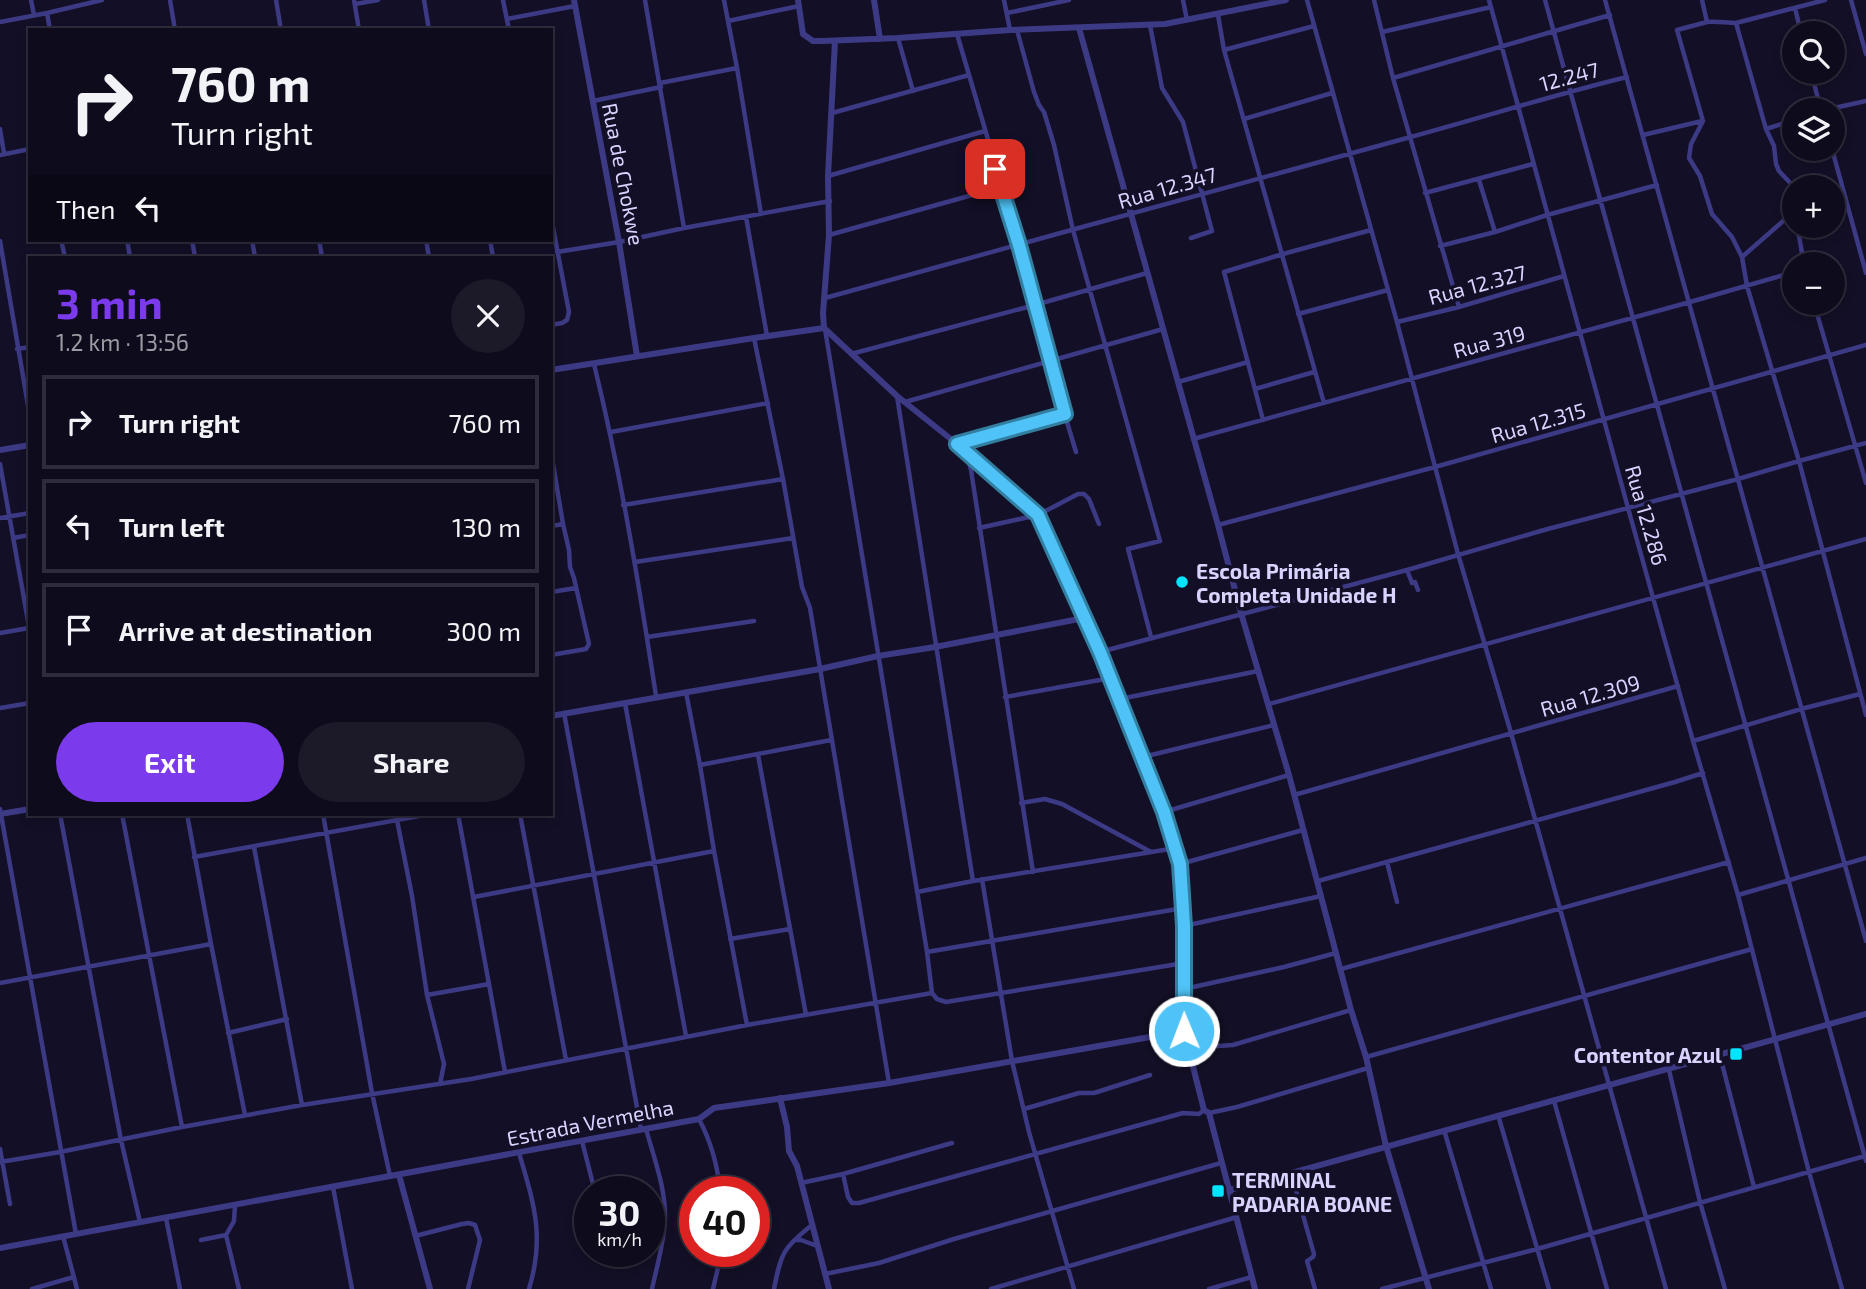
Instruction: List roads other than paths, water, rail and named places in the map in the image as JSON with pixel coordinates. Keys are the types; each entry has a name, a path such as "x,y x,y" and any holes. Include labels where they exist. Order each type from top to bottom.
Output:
{"street":[{"path":"31,0 34,15"},
{"path":"0,22 102,0"},
{"path":"170,0 175,28"},
{"path":"276,0 281,28"},
{"path":"359,28 355,2 378,0"},
{"path":"424,0 429,28"},
{"path":"503,0 509,28"},
{"path":"645,0 684,228"},
{"path":"723,0 761,214"},
{"path":"874,0 880,39"},
{"path":"1004,0 1054,145 1089,289 1160,541 1128,549 1151,637"},
{"path":"1007,13 1069,0"},
{"path":"1183,0 1187,20"},
{"path":"728,21 798,3 803,34 813,41 835,41 1150,25 1218,15 1286,0"},
{"path":"1307,0 1397,322 1458,554 1511,733 1666,1289"},
{"path":"1374,0 1393,78 1459,307"},
{"name":"Rua 12.286","path":"1489,0 1653,599 1729,862 1842,1289"},
{"path":"1381,1289 1537,1249 1754,1186 1866,1157 1545,0"},
{"path":"1605,0 1866,941"},
{"path":"1702,0 1707,22"},
{"path":"1825,0 1736,23 1707,22 1677,30 1703,121 1691,144 1689,158 1700,176 1712,214 1732,237 1742,257 1747,286 1799,461 1866,715"},
{"path":"1851,0 1866,54"},
{"path":"507,19 574,3"},
{"name":"Rua de Chokwe","path":"574,3 619,242 637,356"},
{"path":"1382,32 1492,7"},
{"path":"1795,8 1798,21"},
{"path":"47,13 50,28"},
{"path":"1218,15 1224,50 1324,403"},
{"path":"1393,78 1610,15"},
{"path":"1736,23 1776,164 1783,175"},
{"path":"1150,25 1162,88 1183,122 1212,231 1191,237"},
{"path":"1224,50 1314,26"},
{"path":"1079,29 1241,613 1289,775 1351,1010 1366,1056 1386,1146 1429,1289"},
{"path":"956,33 1019,245 1049,362 1076,452"},
{"path":"898,38 913,91"},
{"path":"835,41 828,176 830,235 824,328 932,993 937,999 946,1002 1184,963"},
{"path":"593,102 737,68"},
{"path":"832,113 969,75"},
{"name":"12.247","path":"1518,106 1628,77"},
{"path":"1244,119 1332,93"},
{"path":"1845,105 1866,101"},
{"name":"Rua 12.347","path":"825,298 1518,106"},
{"path":"1643,135 1703,121"},
{"path":"1766,130 1782,124"},
{"path":"0,129 2,154 28,149"},
{"path":"828,176 985,131"},
{"path":"1836,161 1863,253 1866,273"},
{"path":"1425,193 1533,164"},
{"path":"1479,180 1495,232"},
{"path":"1440,247 1657,185"},
{"path":"830,235 1001,187"},
{"path":"557,252 830,201"},
{"path":"746,217 767,336"},
{"path":"1742,257 1782,222"},
{"path":"553,229 569,312 567,320 553,325"},
{"path":"1263,420 1224,272 1371,230"},
{"path":"0,241 28,400"},
{"path":"851,354 1147,273"},
{"name":"Rua 12.327","path":"1397,322 1564,276"},
{"name":"Rua 319","path":"1193,439 1782,276"},
{"path":"1298,314 1388,290"},
{"path":"1817,315 1866,484"},
{"path":"553,370 824,328"},
{"path":"824,328 897,396 1038,515 1100,652 1164,812 1180,864 1184,926 1184,1031 1230,1190 1255,1289"},
{"path":"905,402 1163,328"},
{"path":"754,338 802,587 810,608 889,1083"},
{"name":"Rua 12.315","path":"1218,525 1436,467 1866,345"},
{"path":"17,349 28,347"},
{"path":"1178,382 1248,362"},
{"path":"594,364 611,432 656,696"},
{"path":"1255,389 1314,372"},
{"path":"897,396 973,881"},
{"path":"611,432 768,403"},
{"path":"957,444 1065,414"},
{"path":"1100,652 1866,443"},
{"path":"0,450 28,445"},
{"path":"965,451 971,470 1033,873"},
{"path":"553,463 569,563 589,644 580,652 553,656"},
{"path":"0,464 28,624"},
{"path":"624,505 783,479"},
{"path":"979,528 1038,515 1078,494 1084,494 1089,499 1099,524"},
{"path":"0,518 28,513"},
{"path":"553,526 564,524"},
{"path":"13,538 28,534"},
{"path":"635,562 793,538"},
{"path":"1269,704 1866,540"},
{"path":"1408,570 1412,583 1415,582 1418,590"},
{"path":"553,592 576,588"},
{"path":"553,716 820,669 1084,618"},
{"path":"647,637 754,621"},
{"path":"0,633 28,630"},
{"path":"1119,700 1258,671"},
{"path":"1004,697 1111,678"},
{"name":"Rua 12.309","path":"1294,795 1678,686"},
{"path":"686,692 747,1025"},
{"path":"1693,741 1860,694"},
{"path":"625,702 686,1036"},
{"path":"0,708 28,703"},
{"path":"565,713 626,1049 643,1129 663,1194 665,1218 652,1289"},
{"path":"1142,758 1274,725"},
{"path":"700,765 831,740"},
{"path":"758,755 806,1015"},
{"path":"1318,881 1703,773"},
{"path":"1164,812 1289,775"},
{"path":"1021,803 1045,799 1062,804 1152,852"},
{"path":"28,809 0,812 75,1234"},
{"path":"60,816 121,1140 140,1222"},
{"path":"122,816 182,1127"},
{"path":"187,816 245,1116"},
{"path":"323,816 372,1093 390,1176"},
{"path":"194,857 421,816"},
{"path":"458,816 505,1072"},
{"path":"520,816 566,1060"},
{"path":"397,821 427,995 444,1064 440,1084"},
{"path":"1180,864 1304,830"},
{"path":"254,847 302,1105"},
{"path":"917,892 1175,848"},
{"path":"473,897 713,851"},
{"path":"1738,895 1866,858"},
{"path":"1387,862 1397,902"},
{"path":"1341,969 1729,862"},
{"path":"982,879 1012,1061 1029,1132 1074,1289"},
{"path":"1184,926 1321,896"},
{"path":"927,952 1183,908"},
{"path":"730,939 790,929"},
{"path":"0,983 211,944"},
{"path":"1366,1056 1752,949"},
{"path":"1184,989 1336,953"},
{"path":"427,995 489,984"},
{"path":"1,1162 302,1105 440,1084 686,1036 932,993"},
{"path":"1188,1048 1233,1045 1351,1010"},
{"path":"1230,1190 1866,1014"},
{"path":"228,1033 287,1019"},
{"name":"Estrada Vermelha","path":"0,1248 699,1119 714,1108 889,1083 1184,1031"},
{"path":"1720,1056 1754,1186"},
{"path":"843,1174 848,1197 852,1203 859,1203 1183,1113 1199,1114 1237,1107 1368,1068"},
{"path":"1669,1070 1700,1202 1725,1289"},
{"path":"1024,1109 1079,1093 1094,1093 1150,1075"},
{"path":"780,1098 789,1151 797,1166 830,1289"},
{"path":"1554,1101 1607,1289"},
{"path":"1498,1115 1549,1289"},
{"path":"699,1119 709,1138 719,1176"},
{"path":"1444,1130 1491,1289"},
{"path":"582,1140 591,1176"},
{"path":"801,1183 952,1143"},
{"path":"0,1149 10,1204"},
{"path":"519,1153 537,1228 537,1245 529,1289"},
{"path":"825,1274 879,1263 1221,1163"},
{"path":"1291,1173 1314,1254 1307,1263 1315,1289"},
{"path":"399,1175 430,1289"},
{"path":"333,1187 352,1289"},
{"path":"235,1205 234,1221 226,1235 239,1289"},
{"path":"166,1217 180,1289"},
{"path":"991,1289 1237,1217"},
{"path":"415,1236 462,1224 475,1225 480,1240 468,1289"},
{"path":"774,1289 783,1253 812,1225"},
{"path":"201,1240 226,1235"},
{"path":"63,1237 77,1289"},
{"path":"794,1240 817,1246"},
{"path":"713,1289 718,1267"},
{"path":"1209,1289 1252,1277"},
{"path":"32,1289 74,1278"}],"place":[{"name":"Escola Primária Completa Unidade H","path":"1182,582"},
{"name":"Contentor Azul","path":"1736,1054"},
{"name":"TERMINAL PADARIA BOANE","path":"1218,1191"}]}
